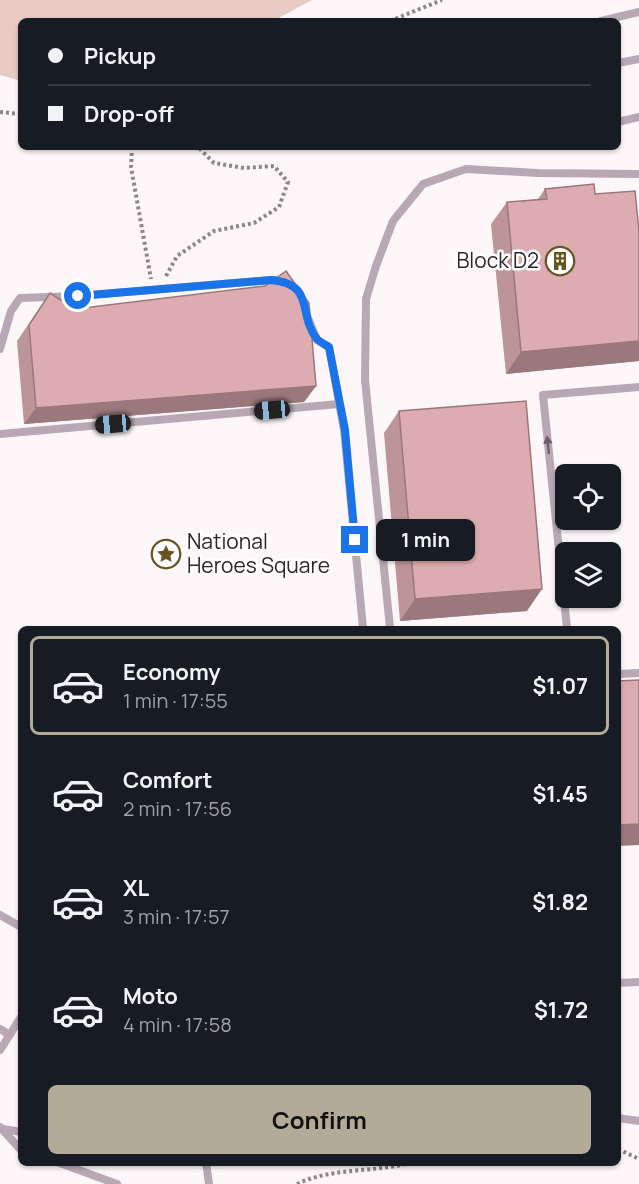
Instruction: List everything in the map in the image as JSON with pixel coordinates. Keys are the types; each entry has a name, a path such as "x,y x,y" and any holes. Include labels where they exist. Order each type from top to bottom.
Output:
{"lane":[{"path":"614,18 639,12"},
{"path":"621,62 639,58"},
{"path":"621,121 639,117"},
{"path":"390,626 365,380 366,299 393,221 423,184 466,169 537,173 639,174"},
{"path":"0,349 11,311 20,298 271,280 288,282 294,288"},
{"path":"304,305 317,340 329,347 345,430 363,626"},
{"path":"567,626 543,395 639,387"},
{"path":"0,434 339,404"},
{"path":"621,675 639,673"},
{"path":"0,915 18,925"},
{"path":"621,983 639,982"},
{"path":"0,1050 18,1022"},
{"path":"0,1029 10,1035"},
{"path":"621,1118 639,1121"},
{"path":"1,1128 18,1131"},
{"path":"1,1128 18,1147"},
{"path":"68,1166 117,1184"},
{"path":"206,1166 209,1184"}],"path":[{"path":"397,18 442,0"},
{"path":"0,112 18,114"},
{"path":"132,150 131,167 156,290"},
{"path":"156,290 177,256 214,231 254,224 279,207 288,182 274,166 244,168 214,163 201,150"},
{"path":"621,1150 639,1159"},
{"path":"297,1184 332,1174 399,1166"}],"shaded area":[{"path":"0,0 312,0 279,18 18,18 18,80 0,75"}],"building":[{"name":"Block D2","path":"594,184 595,194 635,191 639,231 639,341 521,352 507,202 547,199 545,189"},
{"path":"286,271 309,303 316,386 36,408 29,325 50,293 75,309 265,286"},
{"path":"526,401 542,589 415,599 399,411"},
{"path":"639,680 639,824 621,825 621,681"}],"place":[{"name":"Block D2","path":"560,261"},
{"name":"National Heroes Square","path":"166,554"}],"route":[{"path":"78,296 271,280 288,282 301,294 317,340 329,347 345,430 355,540"}]}
